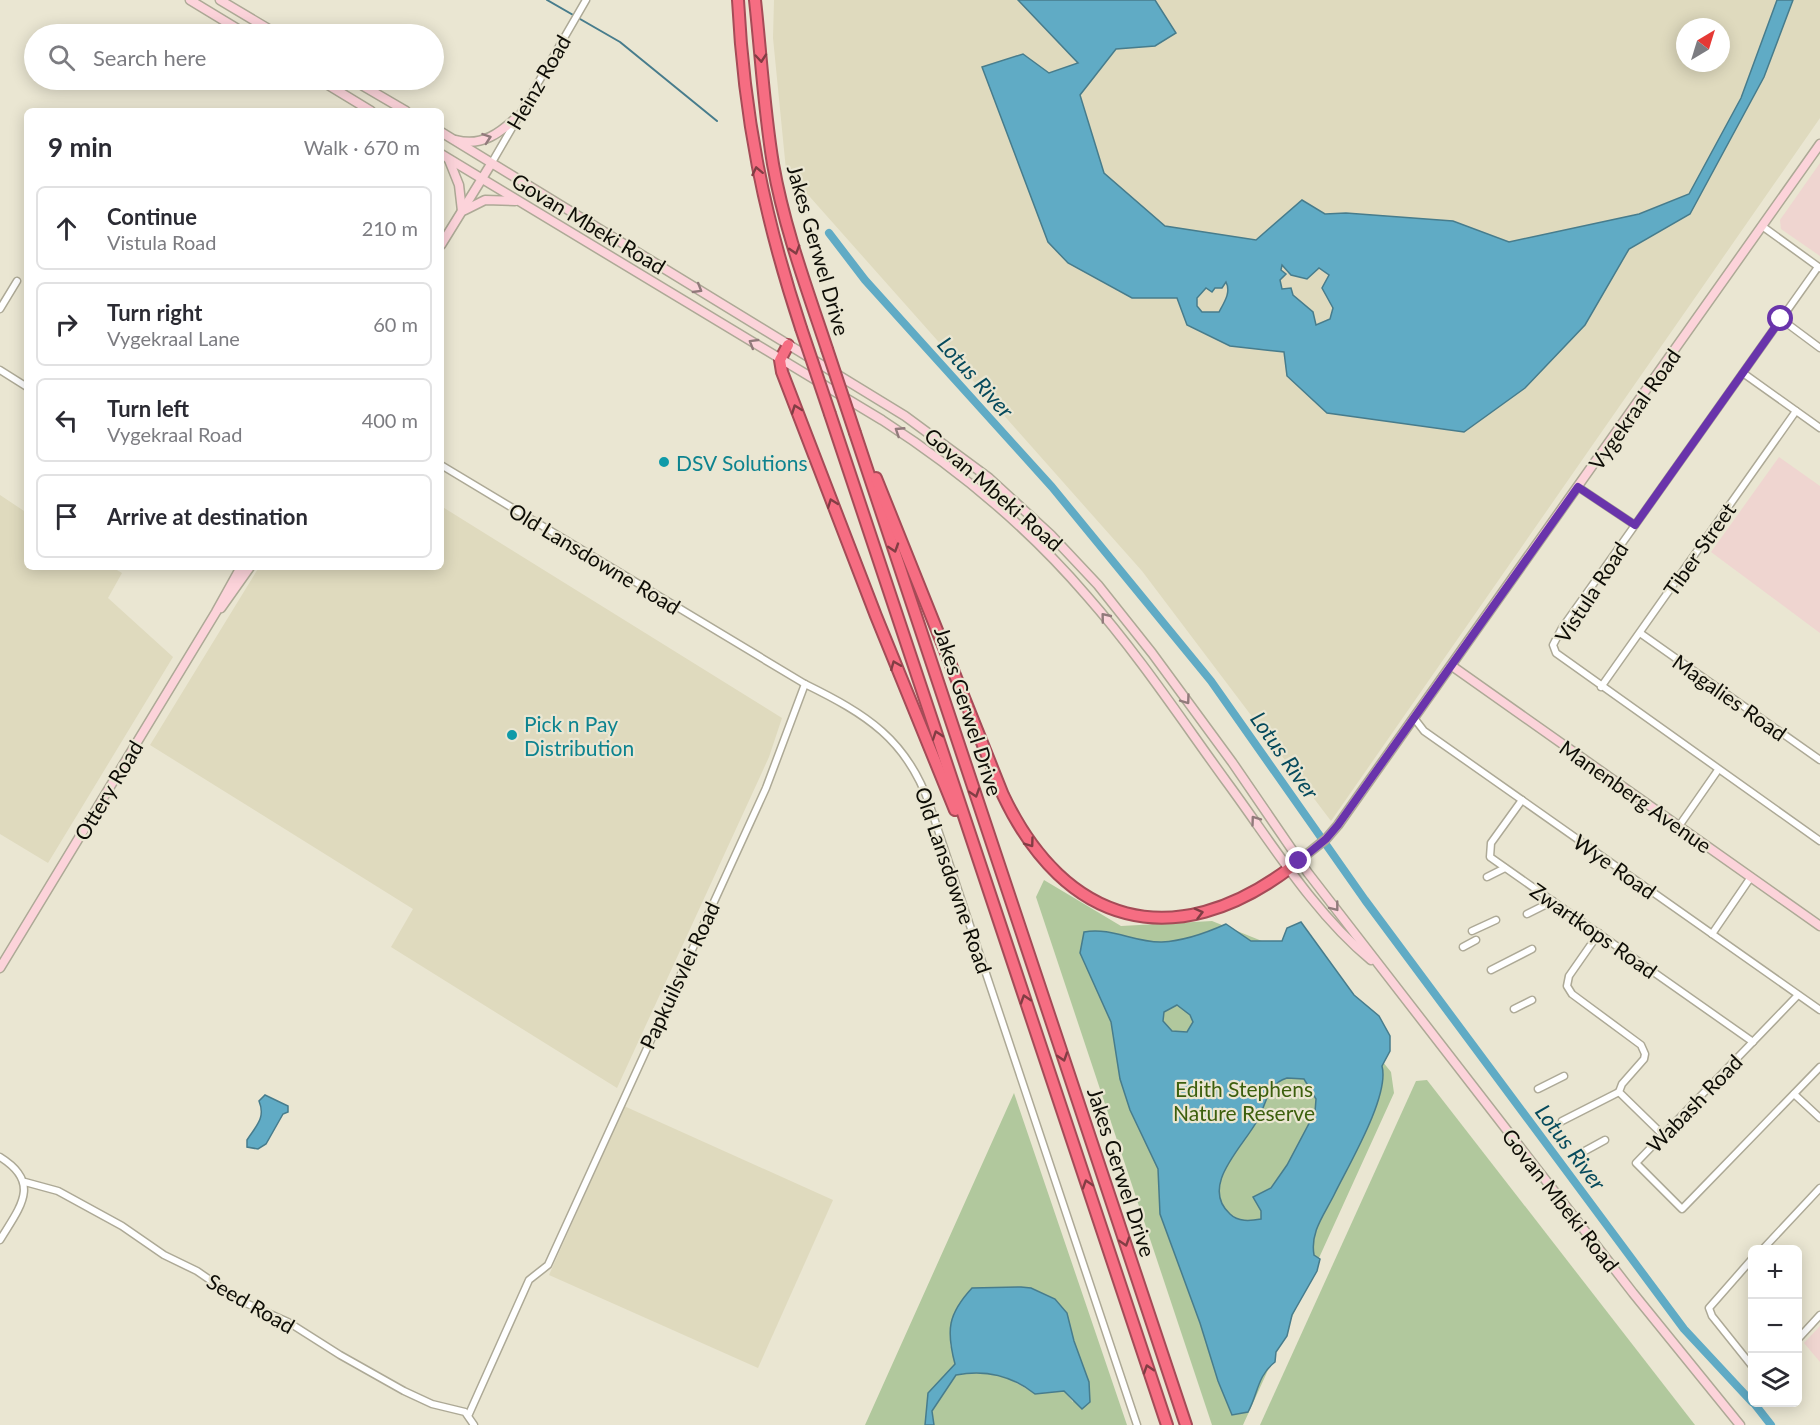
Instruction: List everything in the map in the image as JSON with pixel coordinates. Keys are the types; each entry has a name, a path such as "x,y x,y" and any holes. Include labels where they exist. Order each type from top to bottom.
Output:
{"highway":[{"name":"Jakes Gerwel Drive","path":"738,0 746,108 767,219 801,328 1167,1425"},
{"name":"Jakes Gerwel Drive","path":"755,0 774,166 786,219 827,349 1186,1425"},
{"path":"788,345 780,360 814,457 876,616 990,893"},
{"path":"857,438 882,490 1003,795 1028,840 1059,877 1074,889 1110,908 1145,917 1184,917 1224,907 1255,892 1294,864"}],"main road":[{"path":"190,0 230,24"},
{"path":"220,0 260,24"},
{"path":"336,90 366,108"},
{"path":"370,90 401,108"},
{"path":"450,138 470,142 485,139 500,132 518,116"},
{"name":"Govan Mbeki Road","path":"444,134 924,429 988,478 1059,543 1113,603 1232,762 1294,864"},
{"name":"Vygekraal Road","path":"1294,864 1323,842 1452,666 1820,144"},
{"path":"445,156 459,185 461,213"},
{"name":"Govan Mbeki Road","path":"445,156 914,440 979,490 1034,539 1110,624 1294,864 1348,941 1385,972 1633,1293 1740,1425"},
{"path":"444,240 491,164"},
{"path":"461,213 485,200 518,202"},
{"name":"Ottery Road","path":"0,969 239,570"},
{"name":"Ottery Road","path":"216,612 227,602 248,570"},
{"name":"Manenberg Avenue","path":"1452,666 1820,926"}],"street":[{"name":"Heinz Road","path":"491,164 585,3"},
{"path":"1762,226 1819,267"},
{"name":"Vistula Road","path":"1819,267 1555,638 1553,645 1556,653 1601,687 1820,841"},
{"path":"0,309 17,281"},
{"path":"1781,319 1820,348"},
{"path":"0,370 24,385"},
{"path":"1743,373 1820,428"},
{"name":"Tiber Street","path":"1601,687 1796,411"},
{"name":"Old Lansdowne Road","path":"444,467 805,684 860,713 883,730 902,752 924,788 1137,1425"},
{"path":"1578,487 1635,525"},
{"name":"Magalies Road","path":"1640,633 1820,760"},
{"name":"Papkuilsvlei Road","path":"469,1414 529,1280 548,1264 770,778 805,684"},
{"name":"Wye Road","path":"1414,718 1424,731 1820,1010"},
{"path":"1679,826 1718,770"},
{"name":"Zwartkops Road","path":"1522,800 1490,846 1490,856 1753,1042"},
{"path":"1487,877 1505,868"},
{"path":"1712,934 1751,877"},
{"path":"1527,914 1553,901"},
{"path":"1472,931 1496,920"},
{"path":"1562,1121 1619,1092 1622,1084 1641,1064 1644,1050 1638,1042 1572,994 1567,986 1569,976 1599,933"},
{"path":"1463,947 1476,940"},
{"path":"1491,970 1532,949"},
{"name":"Wabash Road","path":"1794,1094 1682,1209 1636,1163 1798,995"},
{"path":"1514,1009 1532,1000"},
{"path":"1820,1067 1794,1094 1820,1118"},
{"path":"1538,1089 1564,1076"},
{"path":"1619,1092 1663,1135"},
{"path":"1584,1152 1605,1140"},
{"path":"0,1157 18,1171 25,1182 22,1202 0,1240"},
{"name":"Seed Road","path":"25,1182 58,1191 122,1226 239,1300 288,1322 385,1381 432,1404 469,1414"},
{"path":"1767,1245 1820,1188"},
{"path":"1748,1264 1709,1308 1712,1316 1748,1360"},
{"path":"1802,1334 1820,1315"},
{"path":"469,1414 474,1425"}],"shaded area":[{"path":"774,0 1820,0 1820,118 1331,821 1142,571 786,170 773,38"},
{"path":"1820,163 1820,256 1781,229 1780,220"},
{"path":"1779,457 1820,486 1820,633 1711,552"},
{"path":"0,495 24,511 24,570 117,570 122,573 108,598 173,657 48,863 0,834"},
{"path":"444,508 782,718 769,757 617,1088 391,947 413,909 150,745 257,570 444,570"},
{"path":"624,1106 833,1200 758,1368 549,1275"},
{"path":"1820,1326 1820,1362 1804,1343"}],"green space":[{"name":"Edith Stephens Nature Reserve","path":"1044,880 1121,926 1212,921 1297,955 1391,1072 1394,1093 1243,1425 1212,1425 1036,897"},
{"path":"1427,1080 1695,1425 1260,1425 1416,1081"},
{"path":"1014,1093 1127,1425 934,1425 932,1411 956,1375 977,1371 1002,1375 1036,1394 1064,1391 1073,1402 1074,1341 1067,1313 1055,1299 1031,1288 972,1288 950,1344 956,1364 928,1393 925,1425 865,1425"}],"water":[{"path":"1018,0 1155,0 1176,33 1155,46 1116,49 1080,95 1104,173 1165,226 1256,240 1302,200 1325,214 1346,213 1453,221 1509,242 1639,214 1689,194 1741,98 1777,0 1793,0 1764,77 1690,214 1629,249 1585,325 1525,388 1464,432 1327,413 1287,376 1284,352 1230,346 1187,325 1177,298 1132,298 1068,263 1048,242 982,67 1023,54 1049,73 1078,63","holes":["1282,265 1291,275 1307,279 1319,268 1329,275 1322,288 1333,308 1330,319 1316,325 1313,312 1293,295 1291,288 1282,289 1280,280 1286,274 1281,270","1226,282 1228,293 1219,312 1202,312 1197,306 1197,298 1206,288 1212,292 1215,288 1222,288"]},
{"name":"Edith Stephens Nature Reserve","path":"1301,922 1354,995 1379,1016 1390,1036 1390,1051 1382,1066 1383,1079 1374,1112 1316,1231 1313,1247 1314,1255 1320,1259 1317,1271 1292,1315 1287,1336 1276,1352 1275,1362 1261,1379 1248,1412 1232,1415 1160,1214 1158,1169 1130,1110 1120,1079 1111,1022 1080,953 1084,932 1114,933 1152,942 1162,942 1195,936 1226,924 1251,941 1282,941 1287,928","holes":["1177,1005 1190,1015 1193,1022 1187,1032 1172,1031 1163,1021 1164,1012","1287,1078 1304,1079 1316,1099 1315,1112 1287,1165 1271,1188 1253,1197 1261,1211 1261,1219 1240,1220 1230,1214 1222,1203 1219,1191 1221,1179 1234,1154 1257,1121 1271,1090"]},
{"path":"265,1095 288,1106 288,1112 283,1114 266,1144 258,1149 247,1147 247,1140 261,1117 259,1101"},
{"path":"972,1288 1031,1288 1055,1299 1067,1313 1074,1341 1089,1382 1090,1402 1082,1409 1064,1391 1035,1394 1017,1382 998,1375 967,1373 956,1375 932,1411 934,1425 925,1425 928,1393 955,1364 950,1341 951,1323 964,1297"}],"waterway":[{"path":"547,0 620,42 717,121"},
{"name":"Lotus River","path":"829,233 865,280 1052,487 1211,681 1365,900 1684,1329 1748,1398"},
{"name":"Lotus River","path":"1757,1407 1771,1425"}],"place":[{"name":"DSV Solutions","path":"664,462"},
{"name":"Pick n Pay Distribution","path":"512,735"}],"route":[{"path":"1299,861 1326,839 1338,825 1578,487 1635,525 1781,319"}]}
